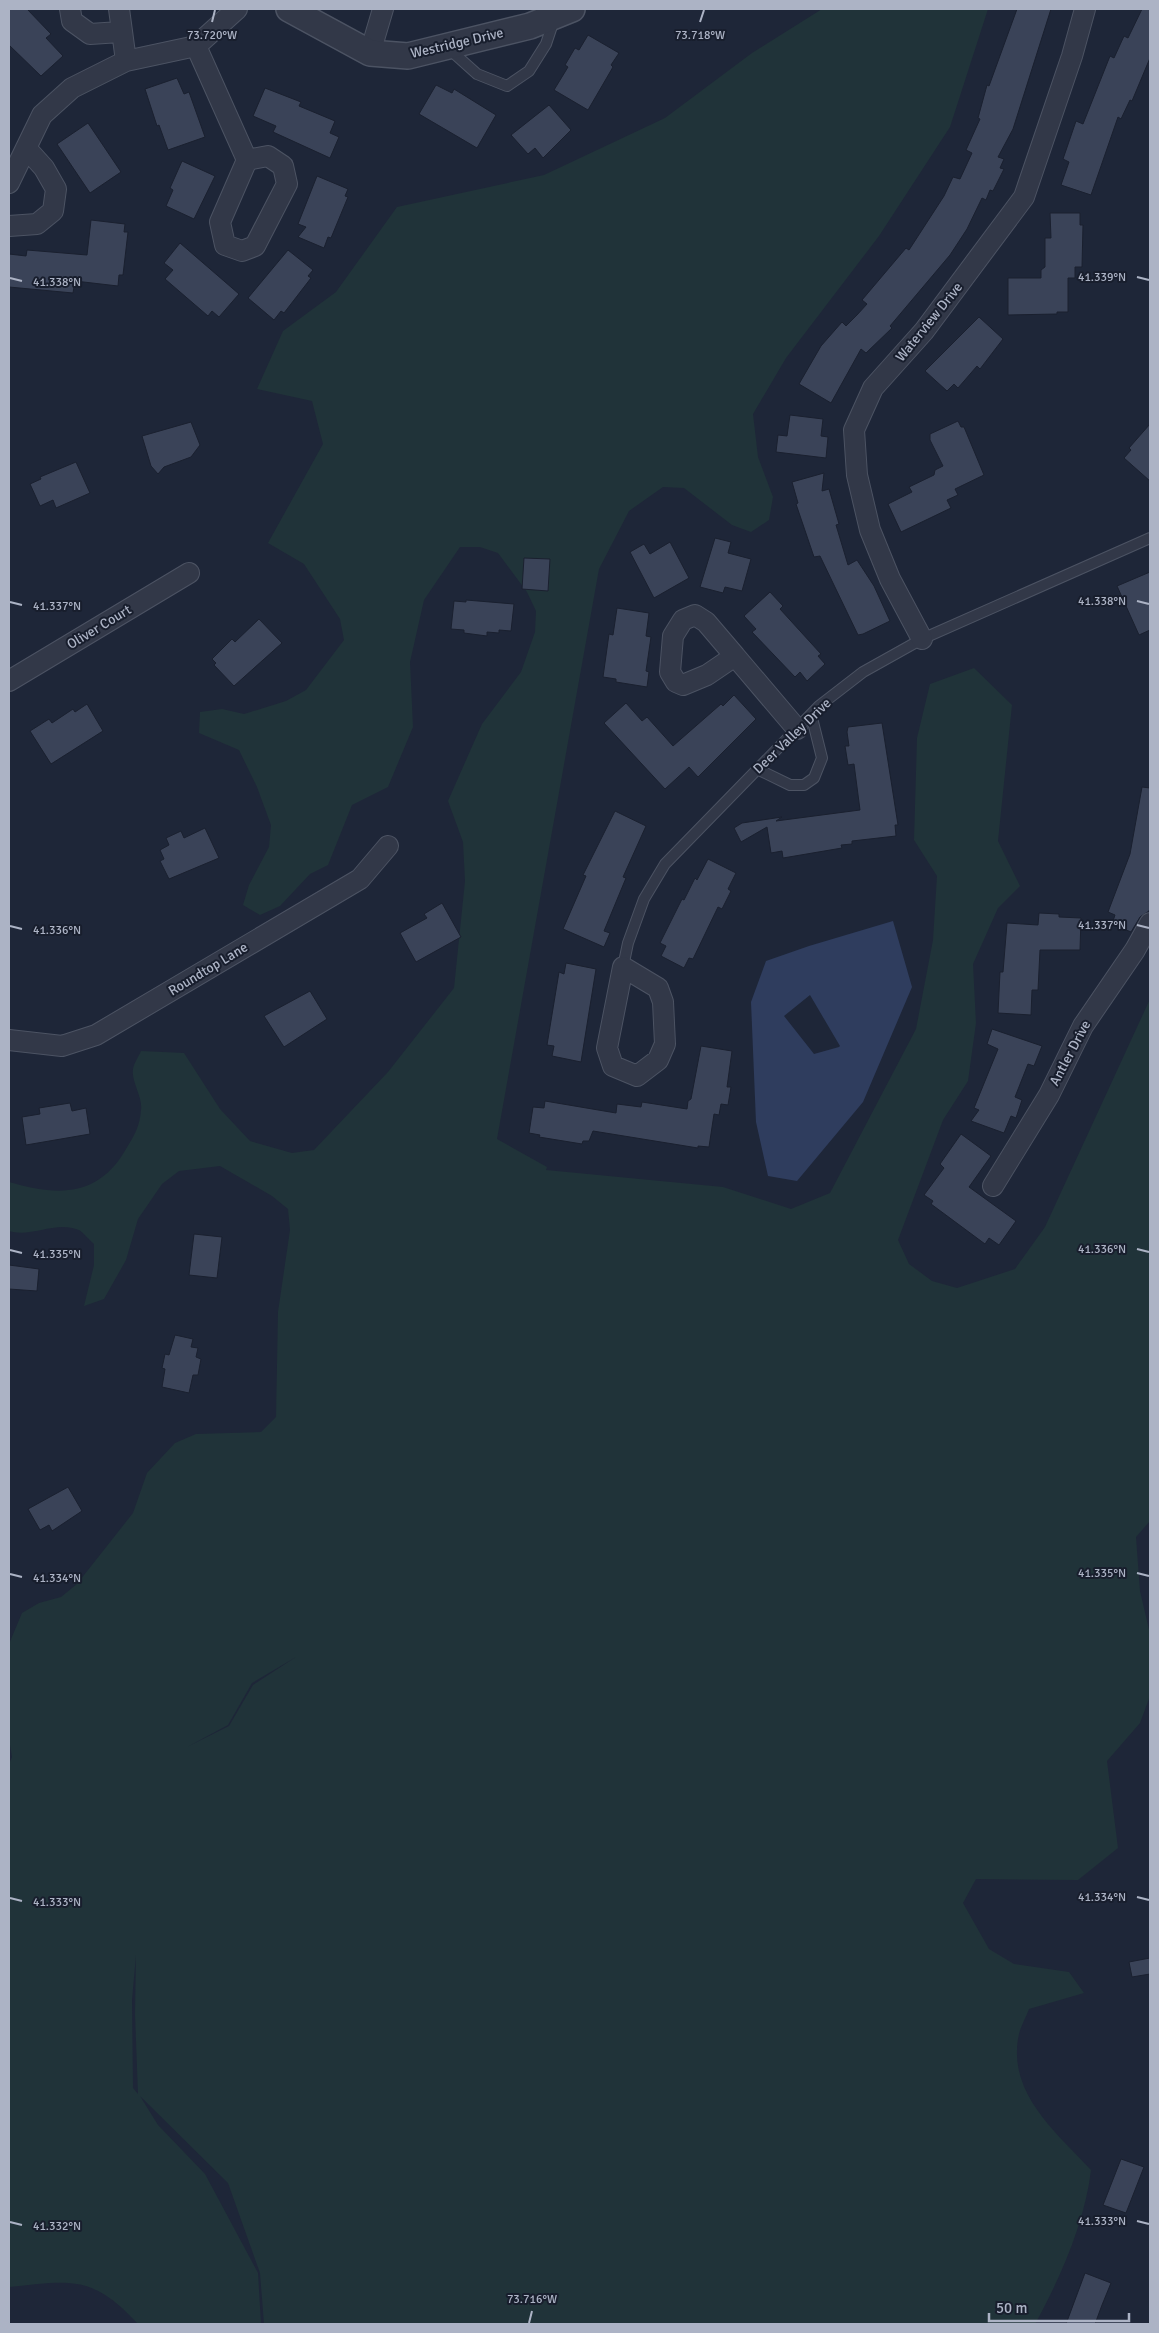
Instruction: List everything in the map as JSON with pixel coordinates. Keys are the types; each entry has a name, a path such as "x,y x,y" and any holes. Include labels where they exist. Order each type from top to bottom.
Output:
{"street":[{"path":"70,9 72,21 90,34 120,32"},
{"path":"119,9 120,32 126,61"},
{"path":"9,180 42,115 72,88 126,61 196,46 237,9"},
{"name":"Westridge Drive","path":"290,9 370,53 408,56 447,48 530,26 564,12"},
{"path":"370,53 383,9"},
{"name":"Waterview Drive","path":"922,639 890,579 870,530 857,475 854,430 873,388 924,331 1024,197 1072,56 1085,9"},
{"path":"196,46 247,160"},
{"path":"9,226 37,224 53,211 56,189 44,168 26,148"},
{"name":"Oliver Court","path":"9,681 189,573"},
{"path":"735,656 797,729"},
{"name":"Roundtop Lane","path":"9,1040 62,1046 96,1035 360,879 388,846"},
{"name":"Antler Drive","path":"993,1186 1048,1095 1083,1026 1136,950 1150,923"},
{"name":"Deer Valley Drive","path":"623,967 658,988 664,1002 665,1044 658,1060 637,1076 612,1066 607,1048 623,967"}],"lane":[{"path":"447,48 477,74 507,86 529,71 564,12"},
{"name":"Deer Valley Drive","path":"623,967 628,942 644,899 665,864 811,714 863,672 922,639 1150,538"},
{"path":"758,769 790,785 804,785 814,778 822,758 811,714"}],"shaded area":[{"path":"822,9 988,9 950,127 879,236 786,358 753,414 758,457 773,497 769,520 751,532 732,525 684,488 663,487 629,511 599,569 497,1139 547,1167 546,1170 723,1187 791,1209 830,1193 916,1029 933,940 937,876 914,840 917,738 930,684 974,668 1012,705 998,841 1020,886 998,908 973,964 976,1023 968,1081 943,1120 898,1240 909,1264 932,1281 957,1288 1015,1269 1045,1227 1150,999 1150,1521 1136,1537 1140,1591 1150,1634 1150,1696 1140,1723 1107,1761 1118,1848 1078,1880 976,1879 963,1903 989,1949 1014,1964 1069,1972 1084,1993 1029,2009 1019,2034 1017,2055 1020,2074 1037,2110 1049,2126 1091,2170 1088,2190 1077,2230 1062,2269 1035,2324 264,2324 260,2273 228,2183 140,2096 158,2125 205,2174 258,2273 261,2324 138,2324 107,2296 80,2284 49,2283 9,2287 9,1764 12,1757 9,1739 9,1644 22,1613 39,1603 61,1597 77,1584 133,1513 147,1473 175,1443 196,1434 261,1432 276,1417 278,1312 290,1230 288,1209 272,1196 220,1166 179,1171 162,1184 138,1219 126,1260 104,1299 84,1306 94,1265 94,1244 81,1231 70,1227 17,1233 9,1231 9,1182 44,1190 60,1191 89,1185 103,1177 115,1165 136,1131 141,1105 133,1074 141,1051 184,1053 220,1109 250,1141 292,1153 314,1150 388,1072 454,988 465,881 463,842 448,801 482,724 521,672 535,632 536,611 527,592 498,553 480,547 460,547 424,600 410,662 413,727 388,787 352,805 328,865 310,874 280,906 260,915 243,905 249,885 269,847 271,825 257,787 239,750 199,733 200,712 222,709 244,714 286,701 306,690 344,640 340,619 304,564 268,543 323,444 312,401 257,389 283,331 336,292 397,207 544,175 665,118 752,53","holes":["296,1657 253,1685 229,1726 187,1747 228,1725 252,1683","136,1955 135,2014 138,2094 133,2088 132,2000"]}],"water":[{"path":"893,921 912,987 863,1102 797,1181 768,1176 756,1122 751,1002 766,961","holes":["810,995 840,1046 814,1054 784,1016"]}],"building":[{"path":"9,9 27,9 51,34 46,38 63,56 41,76 9,45"},
{"path":"1017,9 1051,9 1013,129 998,157 1004,159 1000,168 1004,169 993,191 990,190 986,200 982,198 967,229 950,255 890,326 892,328 866,353 861,349 831,403 799,384 821,346 842,322 846,326 857,315 867,304 862,300 906,248 909,250 944,196 953,177 960,179 972,153 966,150 980,119 978,118 987,85 989,86"},
{"path":"1142,9 1150,9 1150,58 1132,101 1130,100 1121,119 1118,117 1091,195 1061,185 1069,162 1063,159 1076,121 1083,124 1110,56 1114,58 1124,36 1128,38"},
{"path":"588,35 619,53 588,110 554,90 568,67 565,65 575,48 579,50"},
{"path":"177,78 184,94 189,92 205,137 168,150 159,125 157,126 145,89"},
{"path":"436,85 452,93 454,89 496,115 477,148 419,114"},
{"path":"265,88 301,102 299,106 335,121 330,133 339,137 330,158 273,132 276,126 253,116"},
{"path":"549,105 571,130 543,158 535,148 528,154 511,135"},
{"path":"88,123 121,172 90,193 57,144"},
{"path":"182,161 215,176 194,219 166,206 173,190 170,188"},
{"path":"317,176 348,189 345,196 348,197 331,238 328,237 324,248 298,237 306,227 298,224"},
{"path":"1050,213 1080,213 1080,225 1083,225 1082,267 1075,267 1075,278 1068,278 1068,312 1008,315 1008,278 1041,278 1041,270 1045,267 1045,238 1051,238"},
{"path":"91,220 125,224 124,232 128,232 123,275 119,275 118,286 75,281 73,293 9,287 9,254 26,256 27,250 87,255"},
{"path":"180,243 239,294 219,317 212,311 208,316 165,279 173,270 164,263"},
{"path":"288,250 313,270 308,276 311,278 284,313 281,311 274,320 248,298"},
{"path":"979,317 1003,339 980,369 977,366 958,388 954,384 947,391 925,371"},
{"path":"790,415 823,419 821,436 828,437 826,458 776,452 778,435 787,436"},
{"path":"958,421 961,427 964,427 984,475 955,489 958,495 947,500 951,508 901,532 888,504 912,492 909,487 934,475 935,470 943,466 930,440 930,434"},
{"path":"191,422 200,445 191,457 164,467 158,474 151,466 142,436"},
{"path":"1150,424 1150,481 1124,458 1131,450 1129,448"},
{"path":"76,462 90,493 56,508 53,500 40,506 30,484 41,479 40,477"},
{"path":"824,473 822,491 829,489 839,524 836,525 848,565 857,560 874,586 890,621 863,634 858,635 820,556 814,557 796,504 798,503 792,482"},
{"path":"715,538 731,542 728,553 751,559 742,591 725,587 723,593 700,587"},
{"path":"670,542 689,578 654,598 630,552 644,544 650,554"},
{"path":"524,558 550,559 548,591 522,589"},
{"path":"1150,572 1150,630 1139,635 1117,586"},
{"path":"770,592 783,606 780,609 821,654 818,656 825,664 807,681 800,672 795,677 752,632 756,629 744,616"},
{"path":"466,600 514,604 511,631 487,632 487,636 451,629 454,601 466,602"},
{"path":"617,608 649,613 646,636 651,637 646,671 649,672 647,687 616,682 616,679 603,677 609,634 613,635"},
{"path":"259,619 282,643 234,686 214,665 216,663 212,659 232,639 235,642"},
{"path":"734,695 756,719 698,777 689,767 665,789 604,723 626,703 642,721 647,717 673,746"},
{"path":"87,704 103,731 51,764 30,731 49,719 52,723 73,709 75,712"},
{"path":"882,723 898,825 895,825 896,836 852,841 852,844 841,845 842,848 783,858 782,851 771,853 767,827 741,842 734,828 742,823 782,817 776,821 860,810 854,764 848,765 845,746 849,746 848,727"},
{"path":"1142,787 1150,788 1150,908 1149,911 1140,917 1131,932 1112,924 1115,915 1108,912 1130,854"},
{"path":"615,811 646,826 623,877 626,878 604,931 610,933 604,947 563,929 586,876 583,875"},
{"path":"205,828 219,858 169,879 160,861 164,859 160,850 169,845 166,838 181,831 184,838"},
{"path":"708,859 736,873 728,889 731,891 722,909 718,907 693,959 689,958 684,968 661,956 666,946 660,943 682,899 684,900 695,878 697,880"},
{"path":"442,903 461,937 416,962 400,933 427,918 424,914"},
{"path":"1039,913 1059,914 1059,917 1081,918 1080,950 1040,950 1038,990 1032,990 1031,1015 998,1013 1000,972 1003,972 1007,923 1038,925"},
{"path":"566,963 596,969 581,1062 552,1056 554,1046 547,1045 559,972 564,974"},
{"path":"310,991 327,1019 284,1047 264,1016"},
{"path":"992,1029 1042,1046 1034,1066 1028,1064 1015,1097 1022,1100 1016,1118 1011,1116 1004,1133 971,1121 979,1110 974,1108 998,1049 987,1044"},
{"path":"701,1046 732,1051 727,1087 731,1087 728,1105 721,1104 719,1115 714,1114 709,1147 698,1146 698,1148 593,1131 589,1141 583,1141 582,1144 539,1137 540,1135 529,1133 533,1107 544,1108 545,1101 616,1113 617,1104 641,1107 642,1102 687,1109 688,1101 691,1099"},
{"path":"70,1103 72,1111 86,1108 90,1134 26,1145 22,1117 40,1114 39,1108"},
{"path":"961,1134 991,1156 969,1187 1016,1221 999,1245 989,1238 985,1244 931,1204 933,1201 924,1195 944,1168 940,1164"},
{"path":"194,1234 222,1237 217,1278 189,1275"},
{"path":"9,1265 39,1269 37,1291 9,1289"},
{"path":"175,1335 193,1339 191,1347 198,1348 196,1357 201,1359 198,1375 193,1375 189,1393 162,1387 165,1369 162,1368 165,1354 169,1355"},
{"path":"68,1487 82,1511 52,1531 49,1525 40,1530 28,1509"},
{"path":"1150,1958 1150,1974 1132,1977 1129,1962"},
{"path":"1121,2159 1144,2167 1126,2213 1103,2205"},
{"path":"1085,2273 1111,2283 1095,2324 1066,2324"}]}
